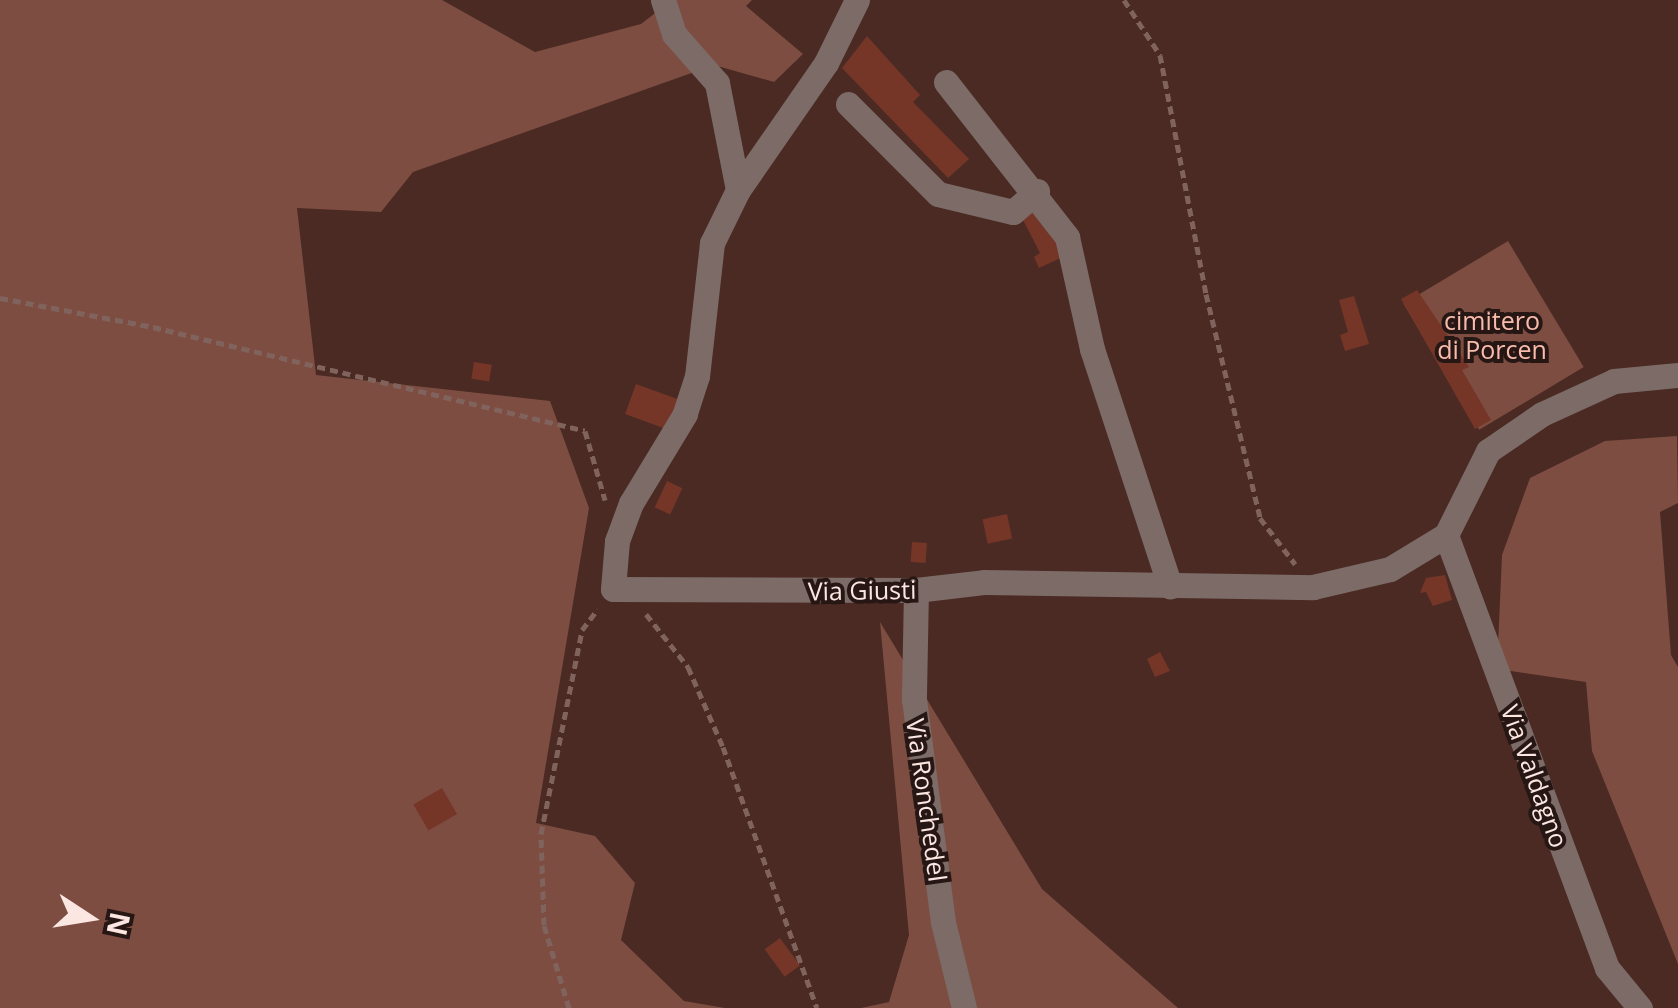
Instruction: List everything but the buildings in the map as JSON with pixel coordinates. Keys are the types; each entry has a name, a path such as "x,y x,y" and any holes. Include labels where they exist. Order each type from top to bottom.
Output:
{"street":[{"path":"663,0 674,34 717,83 738,190"},
{"path":"613,589 617,542 632,503 685,414 708,307 712,243 738,190 826,63 857,0"},
{"path":"946,82 1037,191 1068,237 1092,349 1170,586"},
{"path":"848,104 938,194 1013,212 1037,191"},
{"path":"1446,534 1488,451 1542,414 1614,381 1678,374"},
{"name":"Via Giusti","path":"613,589 916,590 984,582 1312,587 1390,569 1446,534"},
{"name":"Via Valdagno","path":"1446,534 1607,968 1640,1008"},
{"name":"Via Ronchedel","path":"916,590 914,699 943,922 964,1008"}],"path":[{"path":"1124,0 1160,55 1206,294 1260,518 1312,587"},
{"path":"0,298 152,327 586,431 617,542"},
{"path":"569,1008 544,925 541,834 582,630 613,589 661,625 688,667 817,1008"}],"green space":[{"path":"0,0 442,0 535,52 641,24 672,0 752,0 746,6 803,54 774,82 714,65 413,172 381,212 297,208 316,375 550,401 589,508 536,823 595,836 635,883 621,940 684,1001 725,1008 0,1008"},
{"name":"cimitero di Porcen","path":"1508,241 1584,367 1479,430 1403,304"},
{"path":"1677,436 1678,503 1660,512 1671,655 1678,667 1678,964 1592,751 1586,682 1497,669 1502,555 1530,478 1605,441"},
{"path":"880,622 1042,889 1178,1008 861,1008 889,1002 909,935"}]}
